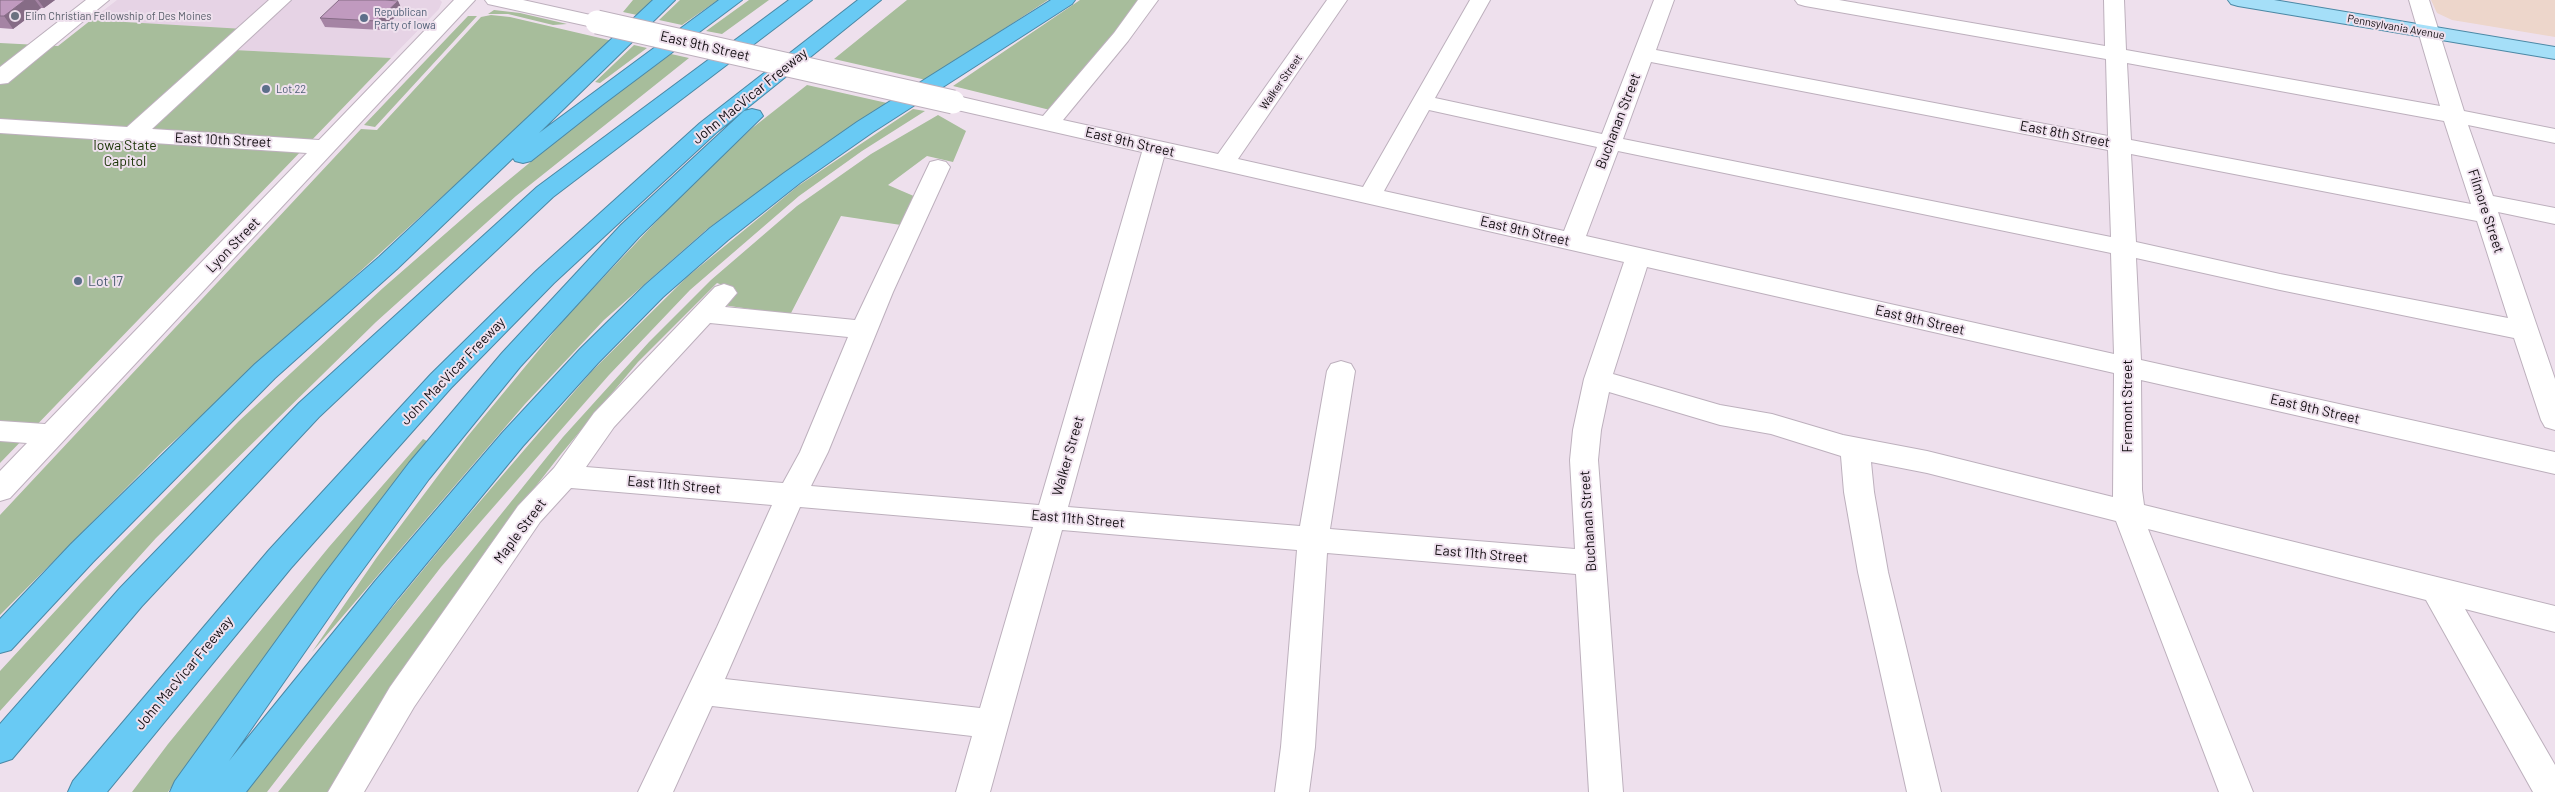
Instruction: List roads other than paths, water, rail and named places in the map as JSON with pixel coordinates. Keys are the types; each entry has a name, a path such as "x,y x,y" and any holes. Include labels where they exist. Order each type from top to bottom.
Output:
{"highway":[{"path":"0,640 82,553 265,371 388,263 665,0"},
{"path":"388,263 594,100 732,0"},
{"path":"0,748 131,597 309,410 545,192 802,0"},
{"name":"John MacVicar Freeway","path":"85,792 280,559 455,367 545,277 708,128 871,0"},
{"path":"187,792 334,585 408,486 511,360 630,230 724,140 885,0"},
{"path":"225,792 387,589 513,438 589,356 654,291 718,234 792,178 865,128 1065,0"}],"main road":[{"name":"Pennsylvania Avenue","path":"2238,0 2555,53"}],"street":[{"path":"0,78 99,0"},
{"path":"133,134 281,0"},
{"name":"Lyon Street","path":"0,490 465,0"},
{"name":"East 9th Street","path":"494,0 2555,463"},
{"path":"1048,124 1121,37 1148,0"},
{"name":"Walker Street","path":"1224,163 1337,0"},
{"path":"1369,196 1480,0"},
{"name":"Buchanan Street","path":"1572,242 1664,0"},
{"path":"1805,0 2116,54 2555,136"},
{"name":"Fremont Street","path":"2114,0 2128,367 2127,490 2132,526 2236,792"},
{"name":"Filmore Street","path":"2419,0 2454,116 2555,420"},
{"name":"East 8th Street","path":"1644,54 2120,144 2485,208 2555,216"},
{"path":"1422,102 1610,144 2124,246 2280,282 2526,331"},
{"name":"East 10th Street","path":"0,126 326,146"},
{"name":"Walker Street","path":"973,792 1155,148"},
{"path":"655,792 703,691 791,495 814,452 856,329 909,230 938,166"},
{"name":"Buchanan Street","path":"1606,792 1584,460 1587,430 1598,379 1638,257"},
{"name":"Maple Street","path":"345,792 402,697 529,514 564,476 604,420 714,303 856,329"},
{"path":"1292,792 1298,747 1313,539 1341,371"},
{"path":"1598,379 1711,412 1772,424 1855,448 1927,462 2555,619"},
{"path":"0,431 52,435"},
{"path":"1855,448 1859,492 1873,572 1924,792"},
{"name":"East 11th Street","path":"564,476 1592,563"},
{"path":"2436,588 2552,792"},
{"path":"703,691 992,724"}],"place":[{"name":"Elim Christian Fellowship of Des Moines","path":"15,16"},
{"name":"Republican Party of Iowa","path":"364,18"},
{"name":"Lot 22","path":"266,89"},
{"name":"Lot 17","path":"78,281"}],"park label":[{"name":"Iowa State Capitol","path":"125,154"}]}
